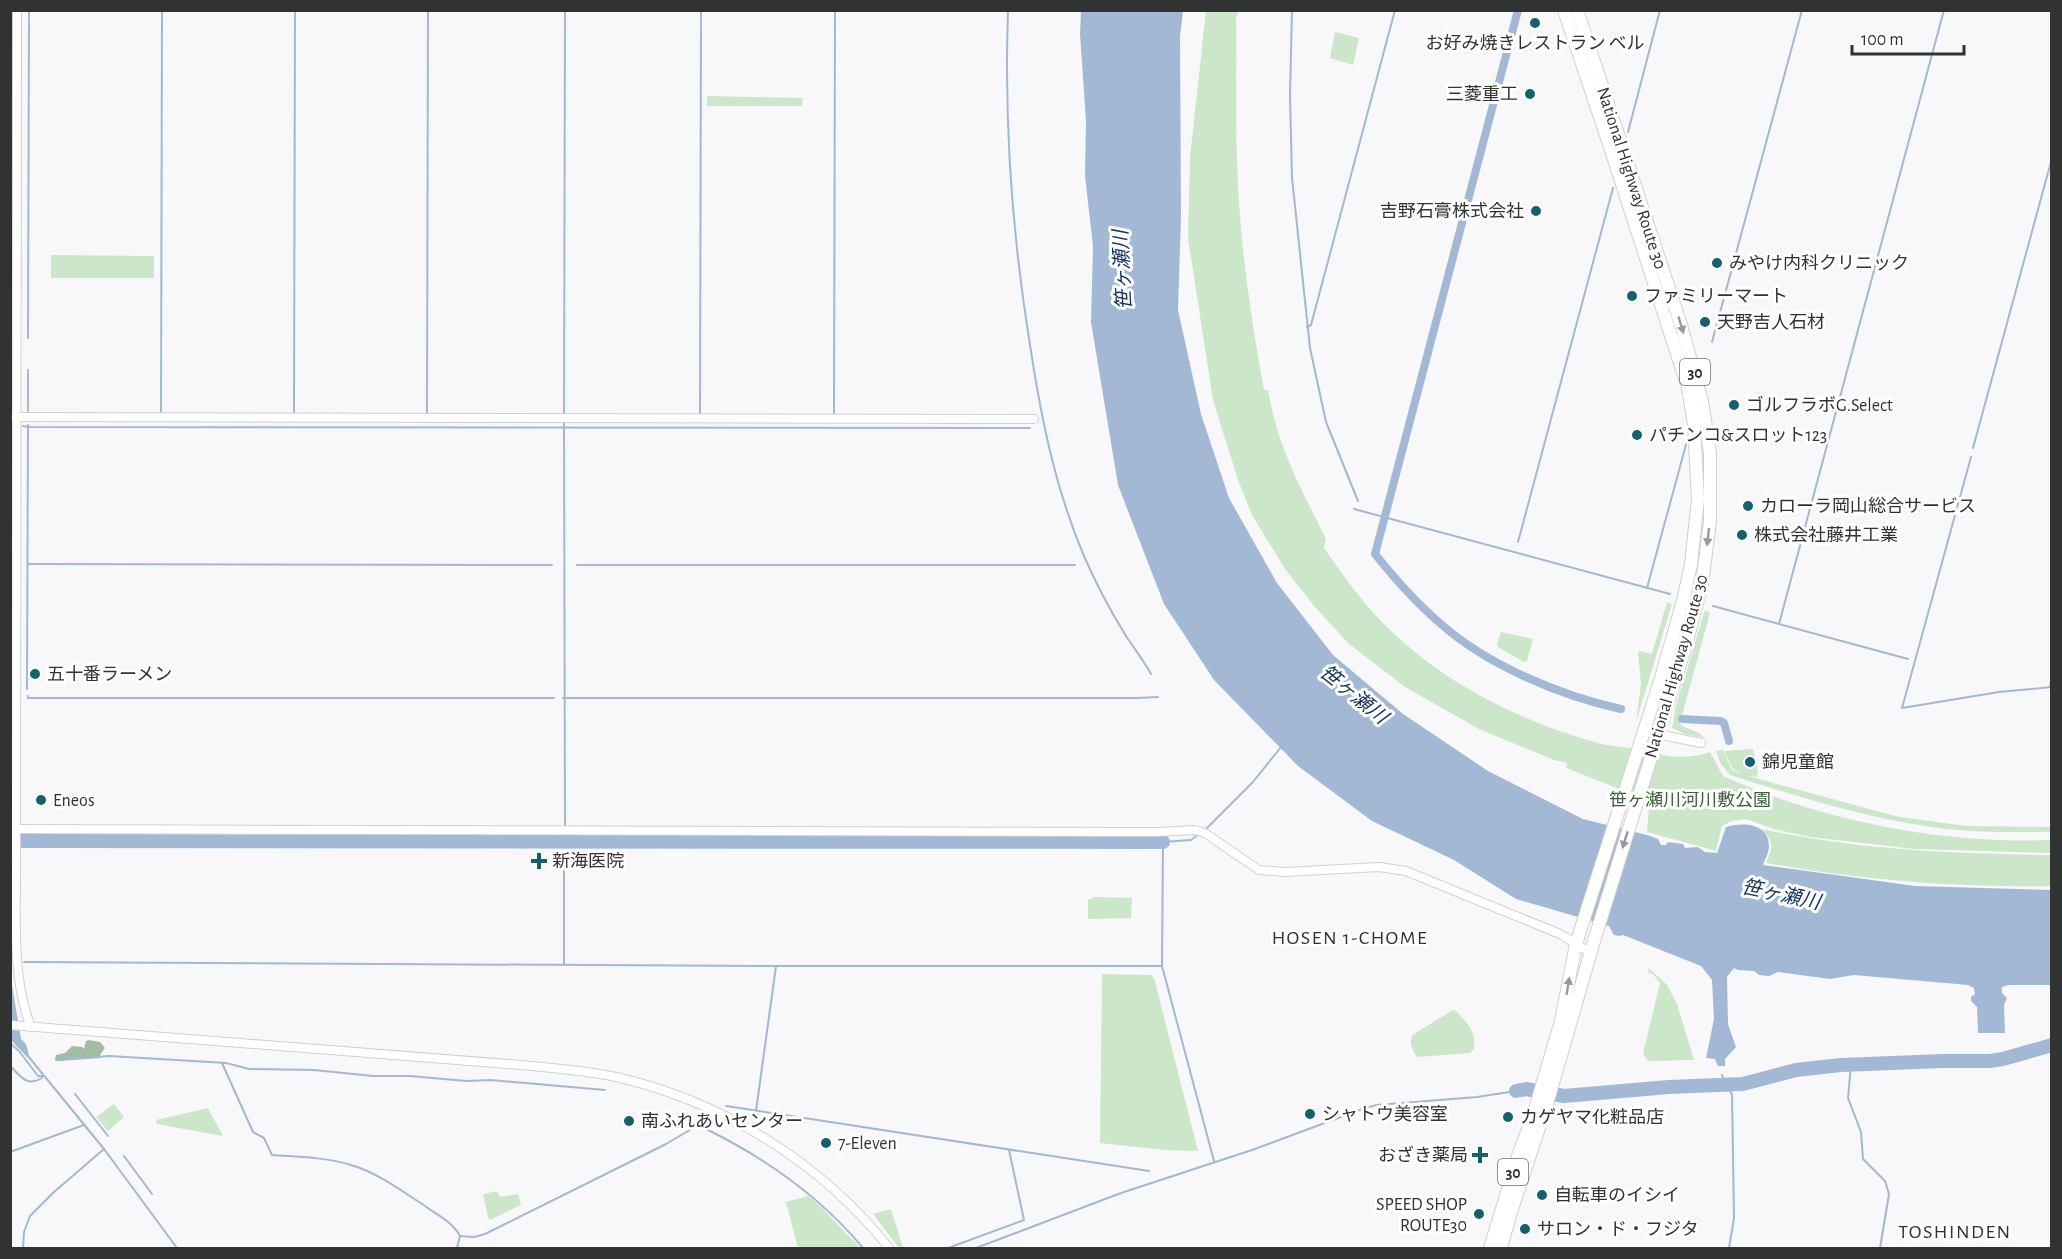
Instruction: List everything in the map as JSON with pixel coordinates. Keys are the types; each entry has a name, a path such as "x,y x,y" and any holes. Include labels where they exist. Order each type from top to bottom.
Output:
{"highway":[{"name":"National Highway Route 30","path":"1548,1084 1578,938 1683,600 1691,564 1698,498 1697,456 1688,388 1564,10"},
{"name":"National Highway Route 30","path":"1501,1248 1548,1084 1596,938 1686,645 1702,584 1710,515 1711,475 1702,401 1681,325 1576,10"},
{"path":"1696,523 1704,512 1705,454 1708,443"},
{"name":"National Highway Route 30","path":"1490,1248 1519,1153 1544,1098"}],"street":[{"path":"17,10 13,417 13,829 18,968 23,1000 31,1027"},
{"path":"13,417 1034,419"},
{"path":"1642,736 1701,743"},
{"path":"13,829 1138,832 1195,830 1205,833 1259,870 1285,872 1379,867 1406,871 1560,934 1578,938 1591,953"},
{"path":"10,1025 532,1066 617,1078 677,1096 747,1127 779,1146 816,1173 854,1209 889,1248"}],"green space":[{"name":"笹ヶ瀬川河川敷公園","path":"1206,11 1239,11 1236,18 1238,188 1246,275 1264,390 1268,390 1277,429 1291,466 1326,539 1324,548 1362,600 1392,632 1444,674 1473,692 1565,733 1602,744 1670,756 1699,755 1710,752 1723,776 1801,806 1842,817 1926,833 1968,838 2051,840 2051,853 1915,849 1810,837 1774,829 1746,819 1732,821 1722,826 1716,851 1647,832 1649,806 1642,798 1566,768 1567,763 1554,760 1479,729 1405,687 1348,643 1314,606 1285,569 1252,515 1238,480 1213,400 1188,238 1190,157"},
{"path":"1335,32 1359,38 1353,65 1330,58"},
{"path":"707,96 803,98 802,106 707,106"},
{"path":"51,255 154,256 154,278 51,278"},
{"path":"1667,602 1672,604 1636,722 1641,684 1638,653 1639,651 1652,654"},
{"path":"1705,610 1710,613 1680,723 1705,738 1685,734 1672,728 1676,705"},
{"path":"1501,632 1533,639 1527,661 1524,662 1498,647"},
{"path":"1753,749 1758,773 1757,777 1748,776 1899,817 1967,826 2051,827 2051,832 1946,829 1855,812 1730,775 1721,764 1716,751 1723,750 1732,770 1745,775 1733,769 1724,751"},
{"path":"1762,829 1870,846 2051,855 2051,886 1980,886 1908,882 1766,863 1771,845"},
{"path":"1095,897 1132,898 1131,918 1088,919 1088,900"},
{"path":"1649,968 1667,985 1677,1004 1694,1060 1648,1061 1643,1054 1660,983 1653,974 1648,973"},
{"path":"1102,974 1151,975 1154,978 1198,1151 1100,1143"},
{"path":"1453,1010 1470,1028 1474,1037 1474,1049 1470,1053 1418,1057 1412,1047 1412,1035"},
{"path":"86,1041 100,1042 105,1048 100,1055 101,1058 58,1061 55,1059 56,1055 65,1053 72,1046 84,1049"},
{"path":"114,1104 124,1117 108,1131 96,1117"},
{"path":"208,1108 223,1136 157,1124 156,1120"},
{"path":"497,1191 500,1197 518,1194 521,1205 490,1220 483,1194"},
{"path":"808,1196 860,1248 798,1248 786,1202"},
{"path":"891,1209 903,1248 899,1248 873,1214"}],"water":[{"name":"笹ヶ瀬川","path":"1081,11 1183,11 1180,36 1181,216 1178,310 1201,414 1229,498 1277,583 1333,655 1403,714 1488,771 1583,819 1647,835 1658,839 1661,845 1666,845 1668,842 1683,844 1685,848 1698,847 1705,852 1717,853 1726,827 1747,825 1760,829 1768,838 1769,849 1763,865 1915,886 2051,890 2051,985 2002,987 2002,993 2007,998 2004,1005 2005,1033 1978,1033 1977,1007 1971,1001 1971,997 1975,994 1974,988 1968,985 1854,975 1830,979 1778,972 1769,976 1734,968 1727,977 1728,1024 1736,1047 1725,1059 1725,1066 1718,1066 1715,1059 1706,1058 1714,1019 1712,980 1701,966 1623,935 1614,935 1609,926 1516,899 1454,860 1372,821 1298,766 1214,680 1164,604 1118,485 1091,322 1093,246 1085,176 1086,121 1080,34"},
{"path":"10,949 11,979 21,1039 26,1044 29,1055 27,1057 11,1040"}],"waterway":[{"path":"28,338 29,10"},
{"path":"161,413 162,10"},
{"path":"294,412 295,10"},
{"path":"427,413 428,10"},
{"path":"564,416 565,10"},
{"path":"700,414 701,10"},
{"path":"834,414 835,10"},
{"path":"1008,10 1008,136 1014,220 1034,372 1044,425 1057,478 1084,556 1114,616 1151,674"},
{"path":"1292,10 1290,95 1292,178 1310,348 1326,422 1358,501"},
{"path":"1307,327 1311,325 1395,10"},
{"path":"1518,10 1375,554 1423,608 1459,639 1480,653 1550,687 1621,709"},
{"path":"1628,132 1660,10"},
{"path":"1712,342 1802,10"},
{"path":"1779,624 1944,10"},
{"path":"1973,448 2052,158"},
{"path":"1518,542 1613,188"},
{"path":"28,370 28,411"},
{"path":"564,421 565,826"},
{"path":"27,689 28,425"},
{"path":"23,426 1030,428"},
{"path":"1647,588 1687,441"},
{"path":"1971,457 1902,708 1999,692 2052,687"},
{"path":"1354,509 1670,594"},
{"path":"28,564 552,565"},
{"path":"577,565 1075,565"},
{"path":"1713,606 1908,659"},
{"path":"2050,687 2052,675"},
{"path":"28,696 28,698 554,698"},
{"path":"563,698 1158,697"},
{"path":"1682,719 1721,721 1724,723 1729,741"},
{"path":"1204,831 1253,782 1281,747"},
{"path":"1199,834 1191,840 1163,842 1162,966 1214,1161"},
{"path":"566,842 567,837"},
{"path":"22,841 1163,842"},
{"path":"564,847 565,842"},
{"path":"564,855 564,965"},
{"path":"24,962 1162,966"},
{"path":"756,1111 776,966"},
{"path":"10,1043 38,1076 44,1076"},
{"path":"1516,1091 1526,1089 1564,1096 1669,1087 1743,1084 1796,1070 1841,1065 1990,1061 2052,1045"},
{"path":"28,1056 104,1149 177,1248"},
{"path":"56,1060 109,1056 226,1063 249,1069 314,1070 466,1081 491,1080 605,1090"},
{"path":"222,1063 253,1132 264,1138 272,1155 322,1159 361,1168 390,1183 440,1216 460,1236"},
{"path":"1851,1065 1848,1098 1861,1132 1863,1159 1885,1181 1889,1194 1880,1248"},
{"path":"10,1066 24,1080 37,1081 42,1078"},
{"path":"1722,1075 1732,1095 1734,1218 1729,1248"},
{"path":"976,1248 1121,1193 1252,1150 1365,1108 1516,1091"},
{"path":"75,1094 108,1136"},
{"path":"726,1106 1149,1171"},
{"path":"10,1152 84,1125"},
{"path":"457,1248 460,1236 474,1237 485,1234 666,1144 695,1127"},
{"path":"702,1127 769,1164 809,1194 863,1248"},
{"path":"23,1248 24,1232 30,1216 104,1149"},
{"path":"948,1248 1024,1220 1009,1150"},
{"path":"124,1156 152,1194"}],"place":[{"name":"お好み焼きレストラン ベル","path":"1535,23"},
{"name":"三菱重工","path":"1530,94"},
{"name":"吉野石膏株式会社","path":"1536,211"},
{"name":"みやけ内科クリニック","path":"1717,263"},
{"name":"ファミリーマート","path":"1632,296"},
{"name":"天野吉人石材","path":"1705,322"},
{"name":"ゴルフラボG.Select","path":"1734,405"},
{"name":"パチンコ&スロット123","path":"1637,435"},
{"name":"カローラ岡山総合サービス","path":"1748,506"},
{"name":"株式会社藤井工業","path":"1742,535"},
{"name":"五十番ラーメン","path":"35,674"},
{"name":"錦児童館","path":"1750,762"},
{"name":"Eneos","path":"41,800"},
{"name":"新海医院","path":"539,861"},
{"name":"シャトウ美容室","path":"1310,1114"},
{"name":"カゲヤマ化粧品店","path":"1508,1117"},
{"name":"南ふれあいセンター","path":"629,1121"},
{"name":"7-Eleven","path":"826,1143"},
{"name":"おざき薬局","path":"1480,1155"},
{"name":"自転車のイシイ","path":"1542,1195"},
{"name":"SPEED SHOP ROUTE30","path":"1479,1214"},
{"name":"サロン・ド・フジタ","path":"1525,1229"}],"district":[{"name":"HOSEN 1-CHOME","path":"1350,937"},
{"name":"TOSHINDEN","path":"1955,1231"}]}
